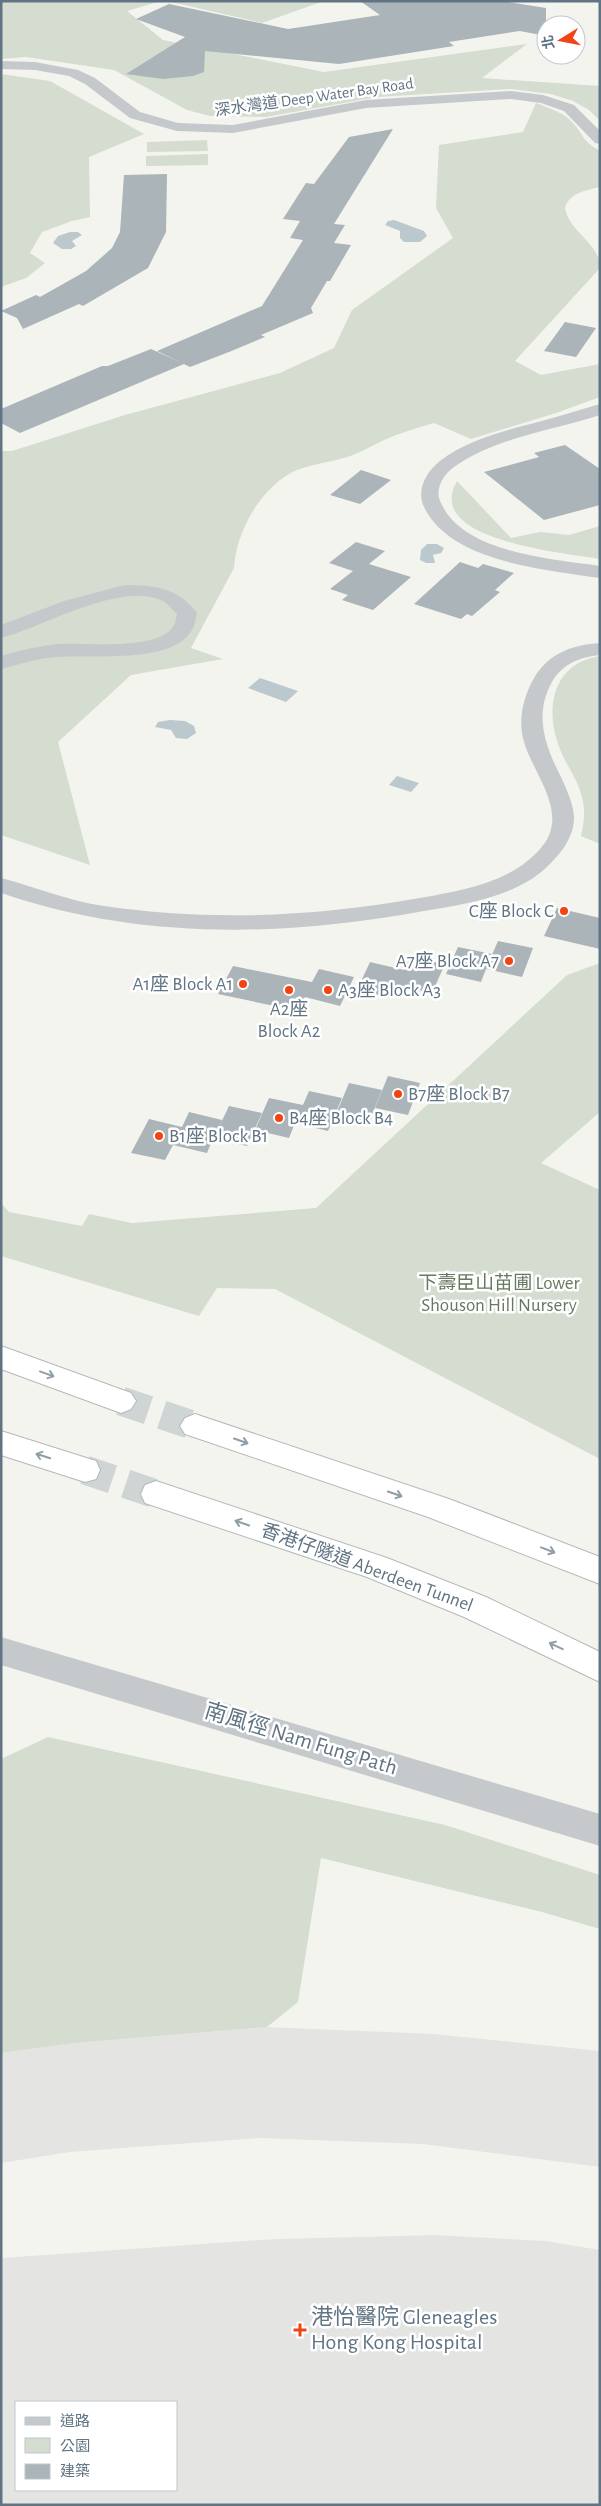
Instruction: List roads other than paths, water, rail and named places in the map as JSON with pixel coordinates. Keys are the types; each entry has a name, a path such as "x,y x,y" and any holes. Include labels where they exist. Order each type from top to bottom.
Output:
{"highway":[{"path":"1,1358 121,1401"},
{"path":"195,1426 438,1508 600,1571"},
{"path":"1,1443 85,1470"},
{"name":"香港仔隧道 Aberdeen Tunnel","path":"156,1494 376,1567 475,1607 600,1668"}],"street":[{"name":"深水灣道 Deep Water Bay Road","path":"1,65 35,66 72,73 90,81 135,115 177,127 234,129 382,102 511,95 543,99 569,108 579,116 600,140"},
{"path":"600,409 531,430 459,456 439,471 433,479 430,498 437,516 444,524 466,540 480,546 540,562 600,572"},
{"path":"1,632 99,596 125,590 146,590 165,595 175,600 187,613 184,627 178,634 158,644 132,649 49,651 1,663"},
{"path":"1,885 48,900 108,913 203,922 251,923 374,914 448,900 515,879 539,862 550,851 562,827 562,803 534,740 532,713 540,688 554,665 560,660 575,653 600,649"},
{"name":"南風徑 Nam Fung Path","path":"1,1651 600,1830"}],"tunnel":[{"path":"121,1401 195,1426"},
{"path":"85,1470 156,1494"}],"place":[{"name":"C座 Block C","path":"564,911"},
{"name":"A7座 Block A7","path":"509,961"},
{"name":"A1座 Block A1","path":"243,984"},
{"name":"A2座 Block A2","path":"289,990"},
{"name":"A3座 Block A3","path":"328,990"},
{"name":"B7座 Block B7","path":"398,1094"},
{"name":"B4座 Block B4","path":"279,1118"},
{"name":"B1座 Block B1","path":"159,1136"},
{"name":"港怡醫院 Gleneagles Hong Kong Hospital","path":"300,2330"}],"park label":[{"name":"下壽臣山苗圃 Lower Shouson Hill Nursery","path":"499,1294"}]}
